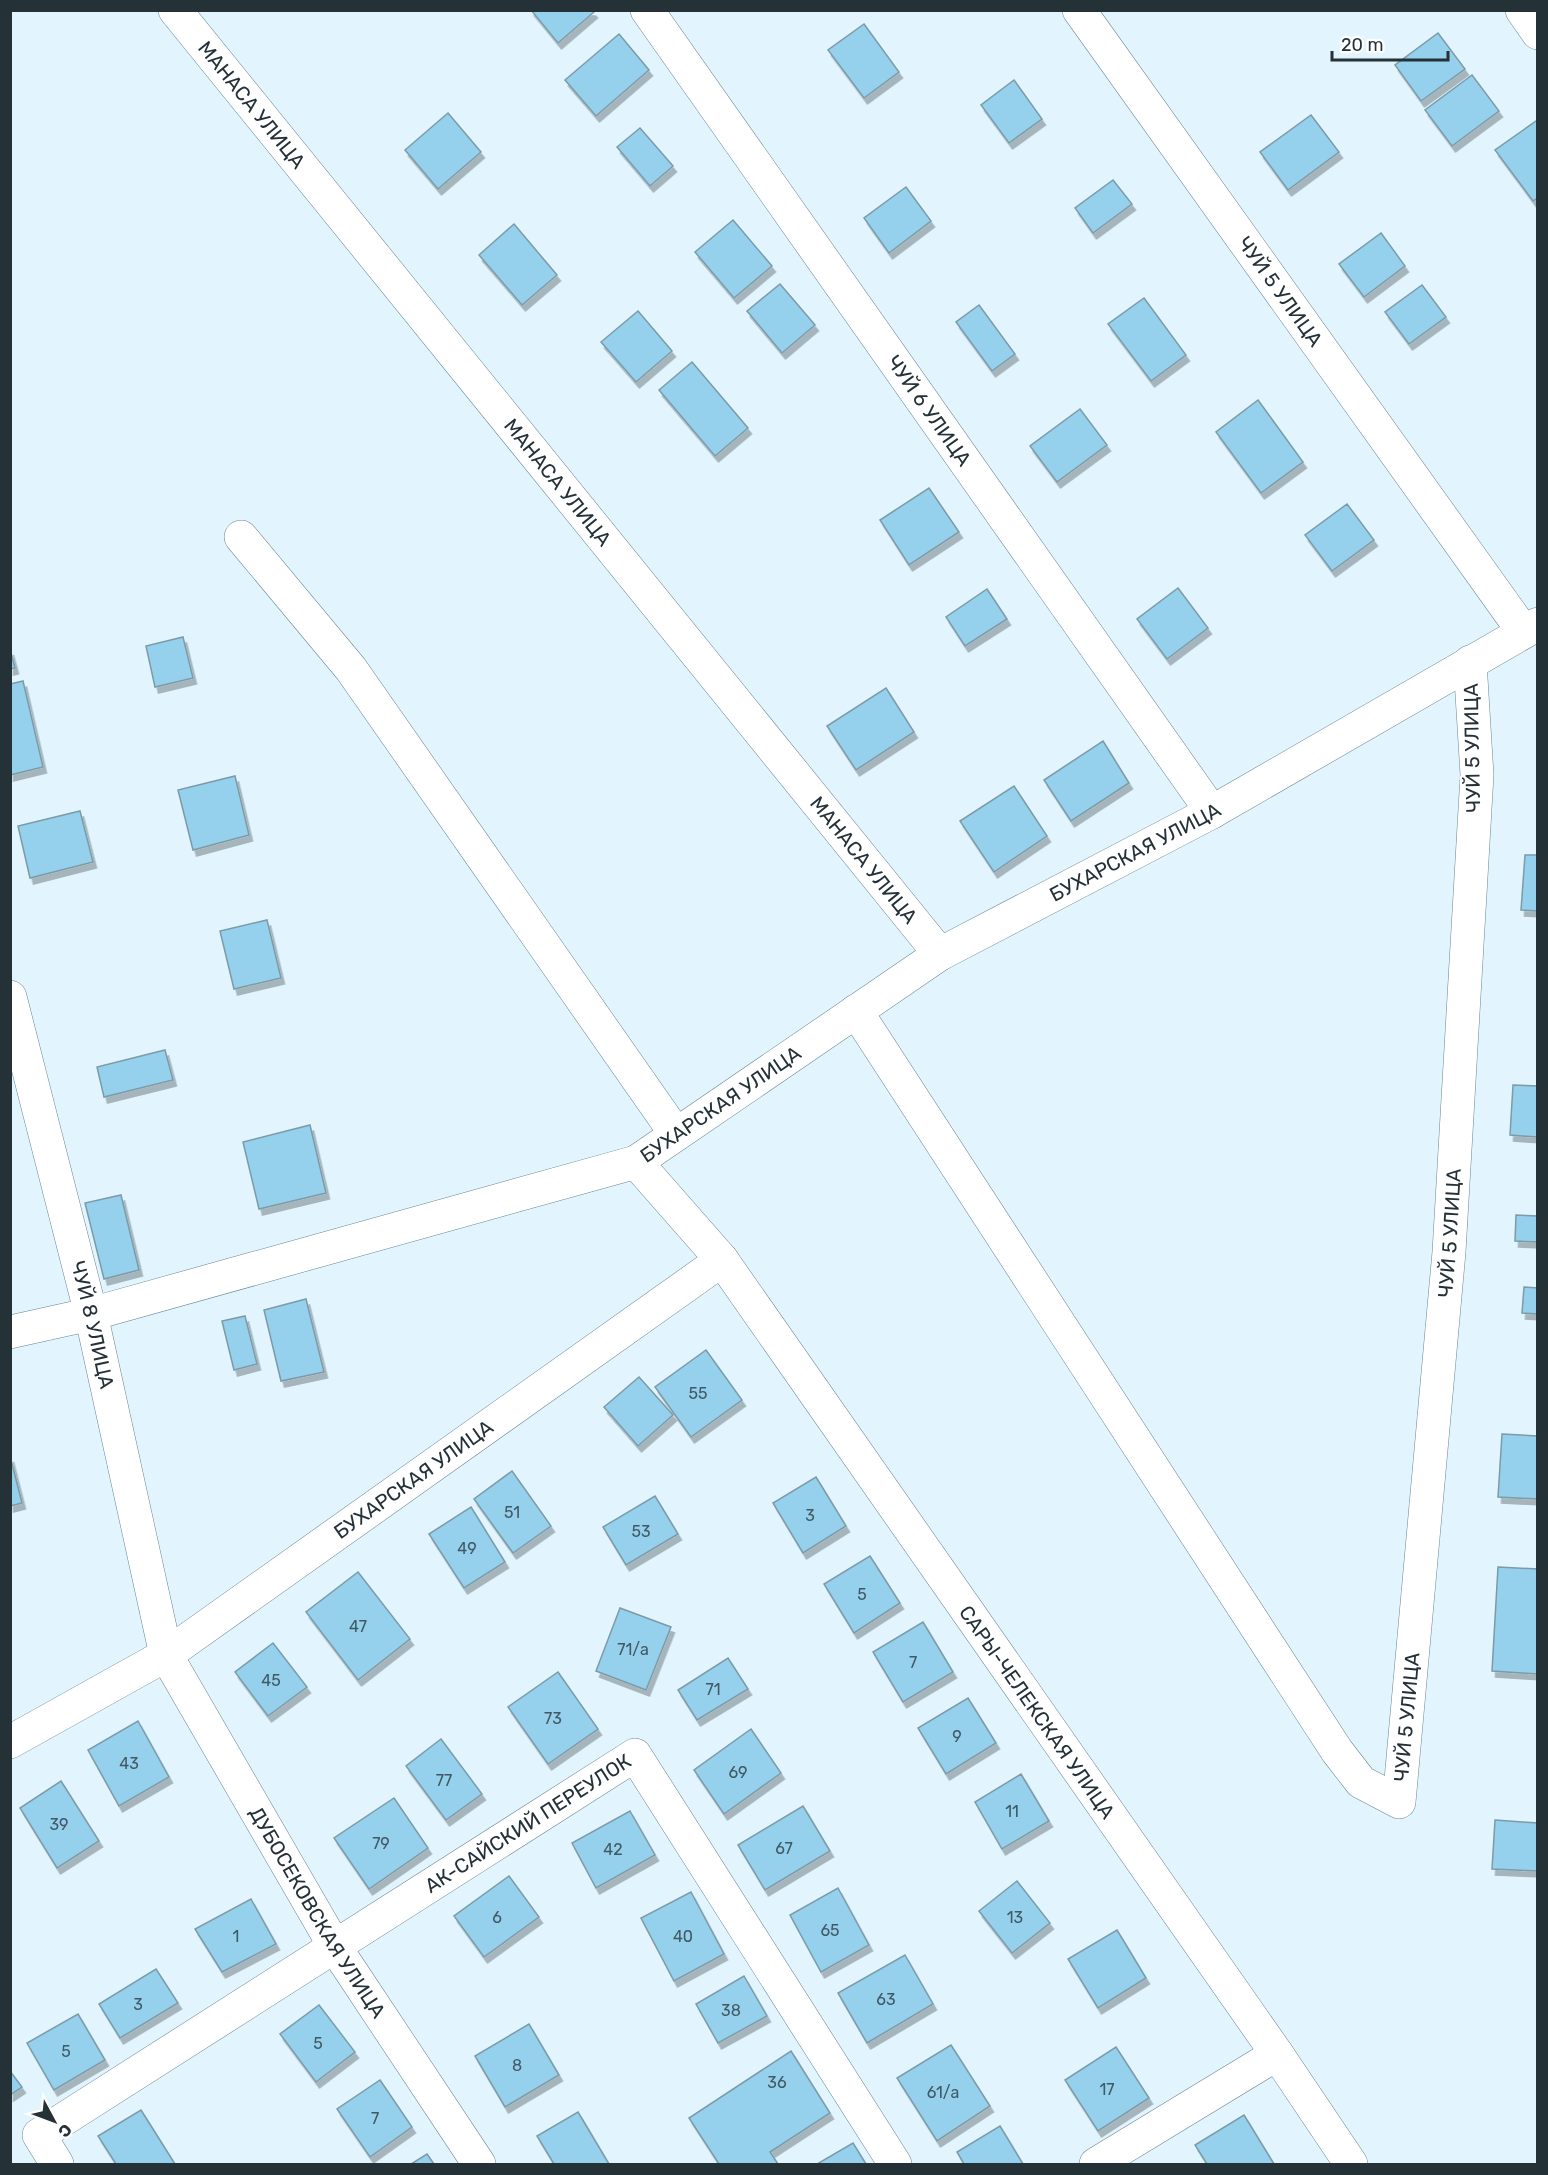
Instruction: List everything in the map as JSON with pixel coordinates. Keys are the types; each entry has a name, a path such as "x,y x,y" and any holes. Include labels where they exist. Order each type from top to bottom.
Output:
{"street":[{"name":"МАНАСА УЛИЦА","path":"175,10 940,954"},
{"name":"ЧУЙ 6 УЛИЦА","path":"647,10 1212,813"},
{"name":"ЧУЙ 5 УЛИЦА","path":"1079,10 1530,628"},
{"path":"1522,10 1538,33"},
{"path":"242,537 351,669 676,1134"},
{"name":"БУХАРСКАЯ УЛИЦА","path":"10,1742 166,1655 722,1260 636,1162 940,954 1212,813 1530,628"},
{"name":"ЧУЙ 5 УЛИЦА","path":"856,1011 1337,1751 1361,1782 1399,1802 1450,1240 1477,775 1470,662"},
{"name":"ЧУЙ 8 УЛИЦА","path":"10,997 91,1314 166,1655"},
{"path":"10,1332 91,1314 636,1162"},
{"name":"САРЫ-ЧЕЛЕКСКАЯ УЛИЦА","path":"722,1260 1277,2054 1351,2164"},
{"name":"ДУБОСЕКОВСКАЯ УЛИЦА","path":"166,1655 335,1947 478,2164"},
{"name":"АК-САЙСКИЙ ПЕРЕУЛОК","path":"57,2164 39,2136 635,1755 895,2164"},
{"path":"1096,2164 1277,2054"}],"building":[{"path":"531,10 592,10 594,12 558,43"},
{"path":"864,24 899,72 864,98 828,50"},
{"path":"1438,33 1465,69 1421,101 1395,65"},
{"path":"619,34 649,70 596,116 565,80"},
{"path":"1472,75 1499,111 1452,146 1425,110"},
{"path":"1014,80 1042,119 1009,143 981,105"},
{"path":"448,113 481,152 438,189 405,150"},
{"path":"1311,115 1339,152 1288,190 1260,152"},
{"path":"1536,121 1538,123 1538,198 1533,201 1495,150"},
{"path":"640,128 673,166 650,186 617,147"},
{"path":"1113,180 1132,204 1093,233 1075,208"},
{"path":"906,187 931,221 889,253 864,218"},
{"path":"733,220 772,266 734,298 695,252"},
{"path":"514,224 557,275 522,305 479,255"},
{"path":"1381,233 1405,266 1364,297 1339,264"},
{"path":"780,284 815,325 782,353 747,311"},
{"path":"1422,285 1446,317 1409,344 1385,312"},
{"path":"1144,298 1186,355 1151,381 1108,324"},
{"path":"979,305 1015,354 992,371 956,322"},
{"path":"638,311 672,351 636,382 601,342"},
{"path":"692,362 748,428 715,456 659,390"},
{"path":"1258,400 1303,462 1261,493 1216,432"},
{"path":"1080,409 1107,445 1057,482 1030,446"},
{"path":"929,488 959,532 909,565 880,520"},
{"path":"1347,504 1374,540 1332,571 1305,535"},
{"path":"1178,588 1208,628 1167,659 1137,619"},
{"path":"987,589 1007,619 965,646 946,617"},
{"path":"183,637 193,678 155,687 146,646"},
{"path":"10,649 15,668 10,669"},
{"path":"23,681 43,767 10,775 10,684"},
{"path":"886,688 914,732 856,770 827,726"},
{"path":"1103,741 1129,783 1071,821 1044,780"},
{"path":"235,776 249,835 193,850 178,790"},
{"path":"1014,786 1047,836 994,872 960,821"},
{"path":"80,811 93,862 30,878 18,826"},
{"path":"1525,855 1538,855 1538,911 1521,910"},
{"path":"267,920 281,978 234,989 220,931"},
{"path":"165,1050 173,1080 104,1097 97,1067"},
{"path":"1513,1085 1538,1086 1538,1137 1510,1135"},
{"path":"310,1125 326,1193 259,1209 243,1142"},
{"path":"121,1195 139,1270 104,1279 85,1203"},
{"path":"1516,1215 1538,1216 1538,1242 1515,1241"},
{"path":"1524,1287 1538,1288 1538,1314 1522,1313"},
{"path":"306,1299 324,1372 281,1381 264,1310"},
{"path":"245,1316 257,1364 234,1370 222,1321"},
{"path":"706,1350 742,1400 691,1437 655,1387"},
{"path":"639,1377 673,1415 638,1446 604,1407"},
{"path":"1502,1434 1538,1436 1538,1499 1498,1497"},
{"path":"10,1456 22,1503 10,1506"},
{"path":"512,1471 551,1526 513,1553 474,1499"},
{"path":"816,1477 846,1526 803,1553 773,1503"},
{"path":"655,1496 678,1534 626,1565 603,1527"},
{"path":"471,1507 505,1562 464,1588 429,1534"},
{"path":"870,1556 900,1603 854,1633 824,1584"},
{"path":"1498,1567 1538,1569 1538,1674 1492,1671"},
{"path":"358,1572 410,1639 358,1680 306,1612"},
{"path":"620,1608 671,1627 646,1690 596,1671"},
{"path":"923,1622 953,1672 903,1702 873,1652"},
{"path":"273,1643 307,1687 268,1716 235,1672"},
{"path":"728,1658 748,1689 697,1720 678,1690"},
{"path":"558,1672 598,1729 548,1764 508,1707"},
{"path":"968,1698 996,1743 946,1774 918,1728"},
{"path":"138,1721 169,1777 119,1806 88,1750"},
{"path":"751,1729 781,1773 724,1814 694,1770"},
{"path":"441,1739 482,1794 446,1820 406,1766"},
{"path":"1021,1774 1049,1821 1002,1849 975,1802"},
{"path":"61,1781 99,1841 57,1868 20,1808"},
{"path":"394,1798 428,1848 369,1889 334,1838"},
{"path":"803,1806 830,1851 765,1890 738,1845"},
{"path":"630,1811 655,1855 596,1888 572,1843"},
{"path":"1495,1820 1538,1823 1538,1871 1492,1869"},
{"path":"509,1876 539,1917 484,1957 454,1916"},
{"path":"1017,1881 1050,1923 1012,1953 979,1911"},
{"path":"838,1888 869,1945 821,1972 790,1915"},
{"path":"691,1892 724,1954 674,1981 641,1918"},
{"path":"251,1899 276,1944 222,1972 195,1929"},
{"path":"1117,1930 1146,1978 1098,2008 1068,1959"},
{"path":"905,1955 933,2004 867,2043 838,1993"},
{"path":"156,1969 178,2003 120,2038 99,2004"},
{"path":"744,1976 767,2016 718,2043 696,2004"},
{"path":"319,2005 355,2052 316,2082 280,2034"},
{"path":"78,2014 105,2060 54,2090 27,2043"},
{"path":"529,2024 559,2075 505,2107 475,2056"},
{"path":"951,2045 990,2106 937,2141 897,2078"},
{"path":"1116,2047 1149,2098 1098,2131 1065,2080"},
{"path":"791,2051 830,2113 770,2152 778,2164 719,2164 689,2118"},
{"path":"10,2071 22,2087 10,2095"},
{"path":"380,2080 412,2127 370,2157 337,2109"},
{"path":"141,2110 175,2164 116,2164 98,2136"},
{"path":"578,2112 609,2164 554,2164 537,2136"},
{"path":"1244,2115 1274,2164 1207,2164 1195,2145"},
{"path":"1000,2126 1023,2164 964,2164 957,2152"},
{"path":"853,2143 866,2164 817,2164"},
{"path":"427,2154 434,2164 411,2164"}]}
